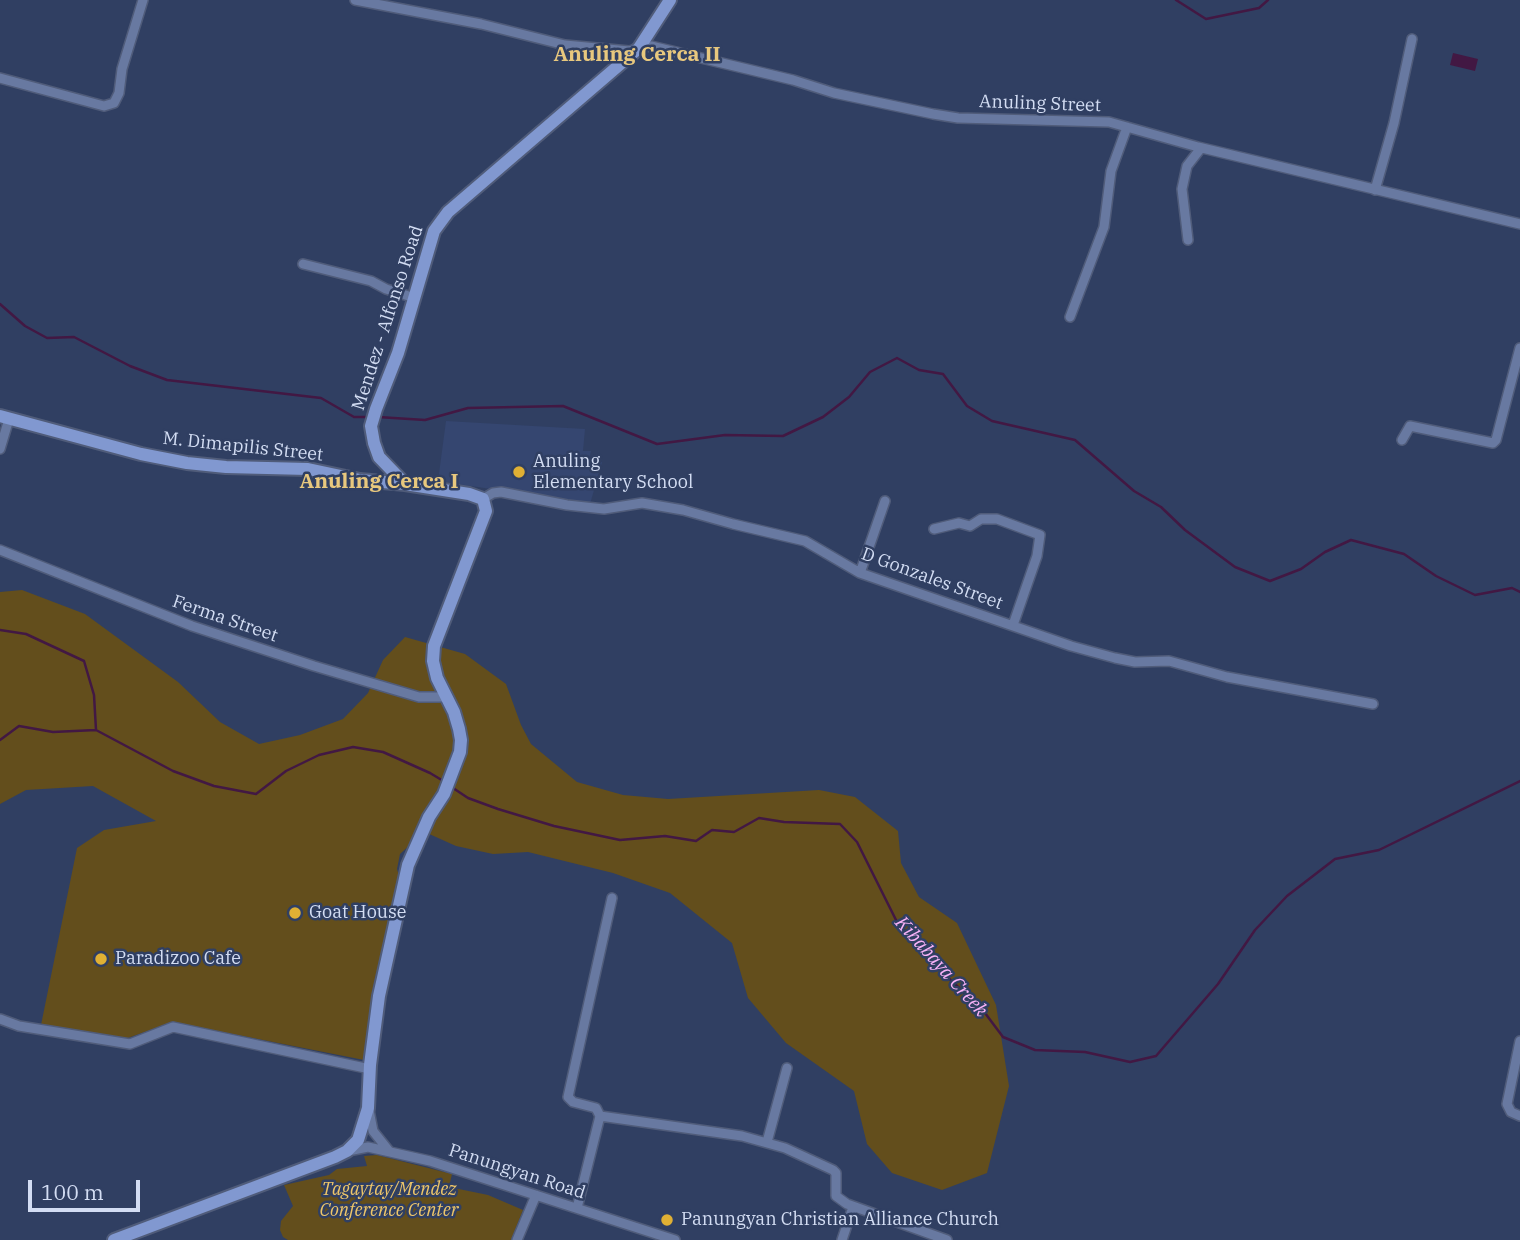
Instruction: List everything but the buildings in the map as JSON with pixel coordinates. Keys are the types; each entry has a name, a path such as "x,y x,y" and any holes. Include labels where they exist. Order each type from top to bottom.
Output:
{"main road":[{"name":"Mendez - Alfonso Road","path":"405,484 379,457 373,443 371,426 398,354 434,232 448,212 639,48 670,0"},
{"name":"M. Dimapilis Street","path":"5,418 141,454 187,463 308,469 360,480 469,494 483,499"},
{"path":"360,480 373,472 379,457"},
{"path":"114,1240 347,1151 358,1140 368,1108 370,1069 382,976 408,865 429,817 444,794 454,770 461,740 454,712 437,678 433,646 486,511 483,499"}],"street":[{"path":"0,78 104,106 114,103 119,93 122,69 142,0"},
{"name":"Anuling Street","path":"355,0 481,24 565,45 629,51 652,46 793,80 834,93 933,114 958,118 1109,122 1201,148 1520,224"},
{"path":"1376,190 1412,39"},
{"path":"1070,317 1104,227 1111,171 1127,127"},
{"path":"1188,240 1182,189 1187,166 1201,148"},
{"path":"303,264 371,281 415,298"},
{"path":"1402,440 1410,426 1493,443 1520,348"},
{"path":"0,449 5,418"},
{"name":"D Gonzales Street","path":"483,499 501,492 604,509 642,503 664,506 805,541 860,573 1115,659 1135,662 1169,661 1240,679 1373,705"},
{"path":"860,573 885,501"},
{"path":"934,528 959,523 970,526 981,519 997,519 1040,535 1037,556 1013,625"},
{"name":"Ferma Street","path":"0,550 192,626 419,697 446,697"},
{"path":"577,1208 600,1116 596,1108 573,1102 568,1097 611,898"},
{"path":"0,1019 19,1026 130,1044 173,1027 370,1069"},
{"path":"1520,1041 1507,1104 1511,1112 1520,1116"},
{"path":"767,1142 787,1068"},
{"path":"368,1108 373,1131 389,1151"},
{"path":"600,1116 694,1127 767,1142 836,1173 836,1196 853,1207 947,1240"},
{"name":"Panungyan Road","path":"347,1151 368,1147 389,1151 480,1176 675,1240"},
{"path":"517,1240 536,1195"},
{"path":"842,1240 853,1207"}],"shaded area":[{"path":"1453,53 1478,59 1475,71 1450,65"},
{"name":"Anuling Elementary School","path":"446,421 585,429 583,451 591,451 589,460 602,462 590,504 438,481"}],"green space":[{"path":"22,590 85,614 178,682 220,722 259,744 300,735 343,719 368,693 383,660 405,637 465,654 506,684 531,744 577,782 623,795 668,799 819,790 855,797 898,831 901,863 919,897 957,923 996,1005 1009,1086 987,1173 942,1190 892,1173 867,1144 854,1091 786,1043 748,998 732,943 670,893 613,873 528,852 493,854 456,846 418,829 411,844 400,854 397,869 399,876 373,988 364,1060 172,1022 128,1038 41,1025 77,848 104,830 156,821 93,786 26,790 0,804 0,592"},
{"name":"Tagaytay/Mendez Conference Center","path":"377,1155 452,1174 449,1187 488,1195 523,1210 511,1240 288,1240 283,1237 280,1230 281,1221 293,1206 284,1185 329,1175 337,1169 367,1166 364,1156"}],"waterway":[{"path":"1176,0 1206,19 1259,8 1268,0"},
{"path":"0,304 25,326 47,338 74,337 130,366 167,380 321,398 354,417 368,417"},
{"path":"378,417 425,420 468,408 563,406 657,444 725,435 783,436 823,417 849,397 870,372 897,358 919,370 943,374 967,406 992,421 1075,440 1134,491 1161,507 1185,530 1235,567 1270,581 1301,569 1325,552 1351,540 1404,554 1436,576 1475,595 1512,588 1520,592"},
{"name":"Kibabaya Creek","path":"0,630 26,634 84,661 94,695 96,730"},
{"name":"Kibabaya Creek","path":"0,740 19,726 53,732 96,730 173,771 214,786 256,794 286,771 319,755 353,747 383,752 445,782"},
{"name":"Kibabaya Creek","path":"450,786 468,798 498,809 554,826 620,840 665,836 696,841 712,830 734,832 759,818 784,822 840,824 857,842 896,920 931,962 982,1009 1003,1037 1035,1050 1085,1052 1130,1062 1156,1056 1218,984 1255,930 1287,896 1335,859 1379,850 1520,781"}],"place":[{"name":"Anuling Elementary School","path":"519,472"},
{"name":"Goat House","path":"295,913"},
{"name":"Paradizoo Cafe","path":"101,959"},
{"name":"Panungyan Christian Alliance Church","path":"667,1220"}],"district":[{"name":"Anuling Cerca II","path":"637,55"},
{"name":"Anuling Cerca I","path":"379,482"}]}
